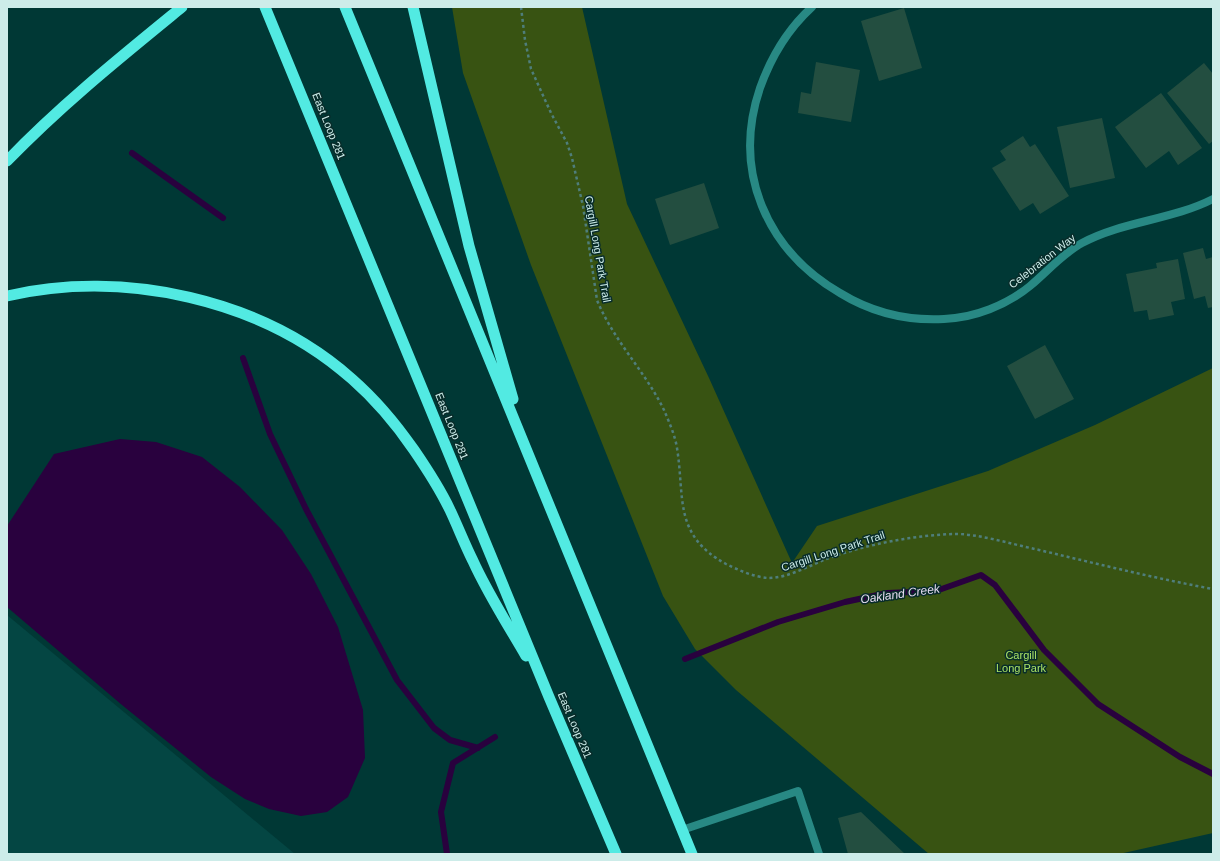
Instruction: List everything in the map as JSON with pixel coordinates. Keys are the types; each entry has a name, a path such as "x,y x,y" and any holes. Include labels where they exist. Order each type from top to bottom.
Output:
{"highway":[{"path":"7,161 54,115 122,56 182,7"},
{"name":"East Loop 281","path":"266,7 549,697 616,854"},
{"path":"345,7 692,854"},
{"path":"412,7 469,246 529,453"},
{"path":"7,296 31,291 80,286 106,286 160,292 204,301 250,317 292,337 333,363 352,378 384,411 426,468 450,509 473,563 549,697"}],"street":[{"name":"Celebration Way","path":"812,7 790,31 777,50 766,71 752,118 750,165 755,188 764,213 774,232 789,252 806,270 850,300 871,309 895,316 922,319 945,319 982,311 1016,297 1065,254 1086,241 1114,229 1181,211 1213,198"},
{"path":"682,830 798,791 820,854"}],"path":[{"name":"Cargill Long Park Trail","path":"521,7 525,40 531,69 567,143 572,158 583,206 597,300 602,313 610,326 658,397 669,422 677,448 684,513 691,532 702,547 719,560 731,566 768,578 780,576 869,546 891,541 954,534 998,541 1213,589"}],"shaded area":[{"path":"120,439 156,442 202,457 240,487 282,530 311,574 338,627 363,710 365,758 348,797 327,812 301,816 269,809 245,799 211,777 122,705 7,607 7,526 54,454"},
{"path":"7,615 295,854 7,854"}],"green space":[{"name":"Cargill Long Park","path":"452,7 582,7 627,204 709,378 792,563 817,526 988,471 1095,425 1213,368 1213,833 1119,854 929,854 736,690 695,649 663,596 531,265 463,73"}],"building":[{"path":"904,8 922,68 879,81 861,21"},
{"path":"816,62 860,70 851,122 798,113 801,92 811,94"},
{"path":"1204,63 1213,74 1213,141 1209,144 1167,93"},
{"path":"1161,93 1202,148 1178,165 1169,151 1146,168 1115,127"},
{"path":"1102,118 1115,178 1070,188 1057,127"},
{"path":"1023,136 1030,147 1035,144 1069,196 1040,214 1033,203 1020,211 992,168 1006,160 1000,151"},
{"path":"704,183 719,228 670,245 655,199"},
{"path":"1203,248 1206,259 1213,257 1213,307 1208,308 1205,296 1194,299 1183,253"},
{"path":"1178,259 1185,299 1171,302 1174,315 1149,320 1147,310 1134,312 1126,274 1157,268 1156,263"},
{"path":"1045,345 1074,399 1035,419 1007,366"},
{"path":"861,812 905,854 848,854 838,818"}],"waterway":[{"path":"132,153 223,218"},
{"path":"243,358 270,434 306,509 397,680 434,728 450,740 478,748"},
{"name":"Oakland Creek","path":"685,659 778,622 845,602 887,593 936,591 981,575 995,585 1044,650 1098,704 1180,757 1213,774"},
{"name":"Oakland Creek","path":"447,854 441,812 453,763 495,737"}]}
